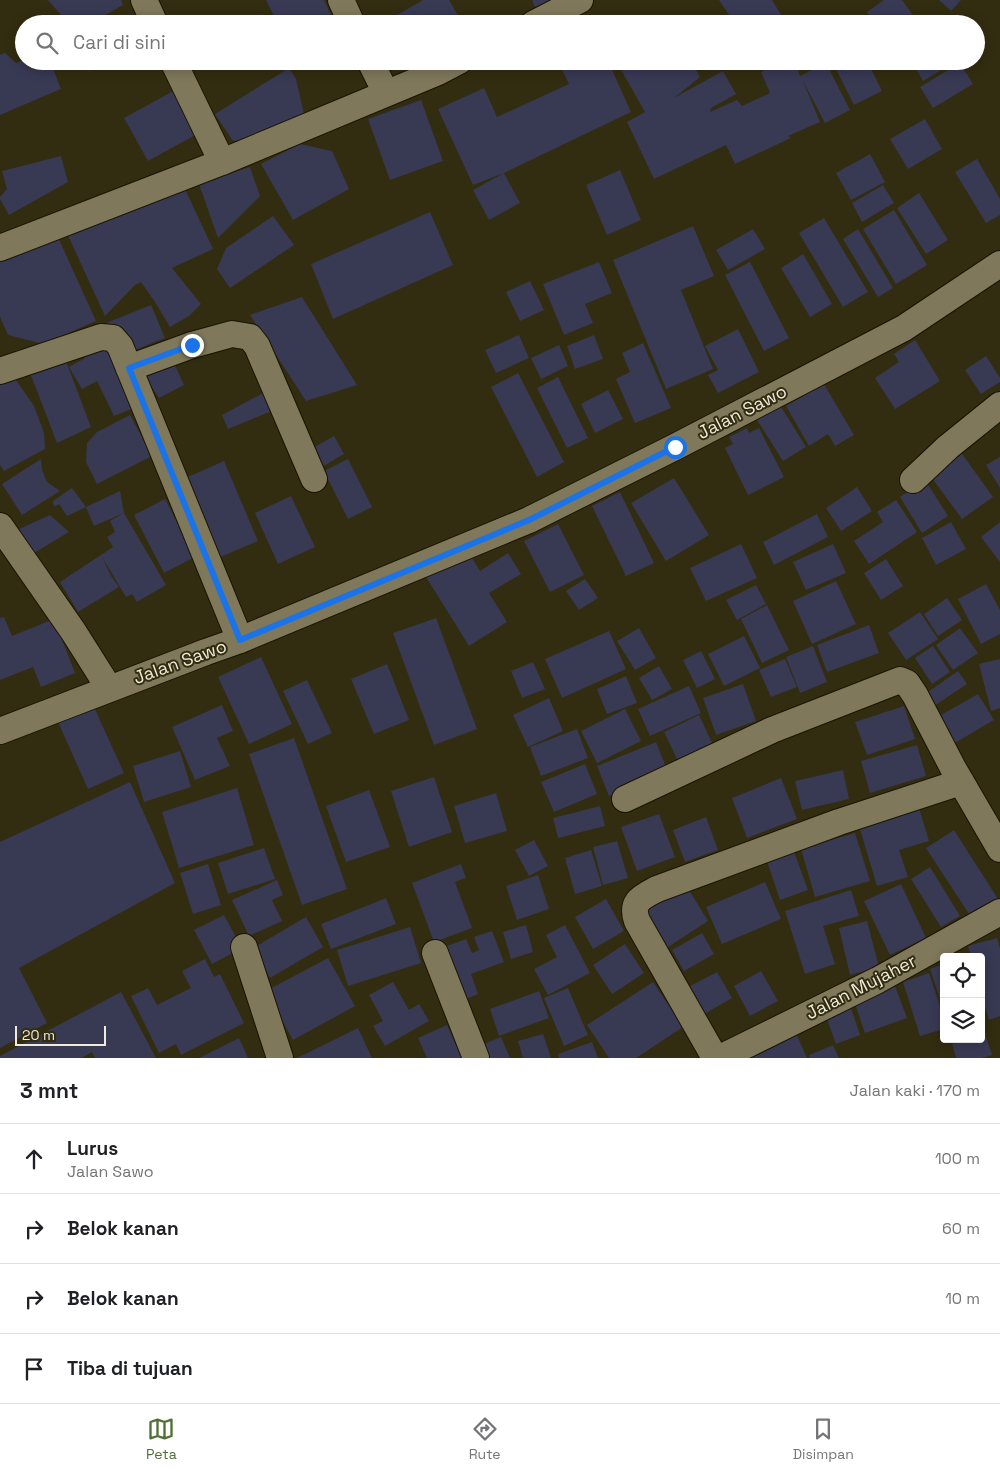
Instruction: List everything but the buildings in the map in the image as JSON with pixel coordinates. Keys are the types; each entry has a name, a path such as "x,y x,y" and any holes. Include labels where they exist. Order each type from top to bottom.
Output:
{"street":[{"path":"144,0 151,15"},
{"path":"341,0 348,15"},
{"path":"551,15 580,0"},
{"path":"178,70 222,162"},
{"path":"374,70 386,93"},
{"path":"2,243 222,162 442,70"},
{"name":"Jalan Sawo","path":"0,731 240,640 529,520 675,447 904,328 1000,264"},
{"path":"129,368 192,345 232,334 250,337 257,346 314,479"},
{"path":"0,371 101,337 113,338 120,346 240,640"},
{"path":"913,480 948,447 1000,405"},
{"path":"0,526 110,688"},
{"path":"625,799 772,730 900,680 908,683 961,782 1000,849"},
{"path":"715,1058 637,921 634,911 636,902 658,889 839,822 961,782"},
{"name":"Jalan Mujaher","path":"720,1058 878,980 1000,912"},
{"path":"244,947 280,1058"},
{"path":"435,953 476,1058"}],"route":[{"path":"192,345 129,368 240,640 529,520 675,447"}]}
